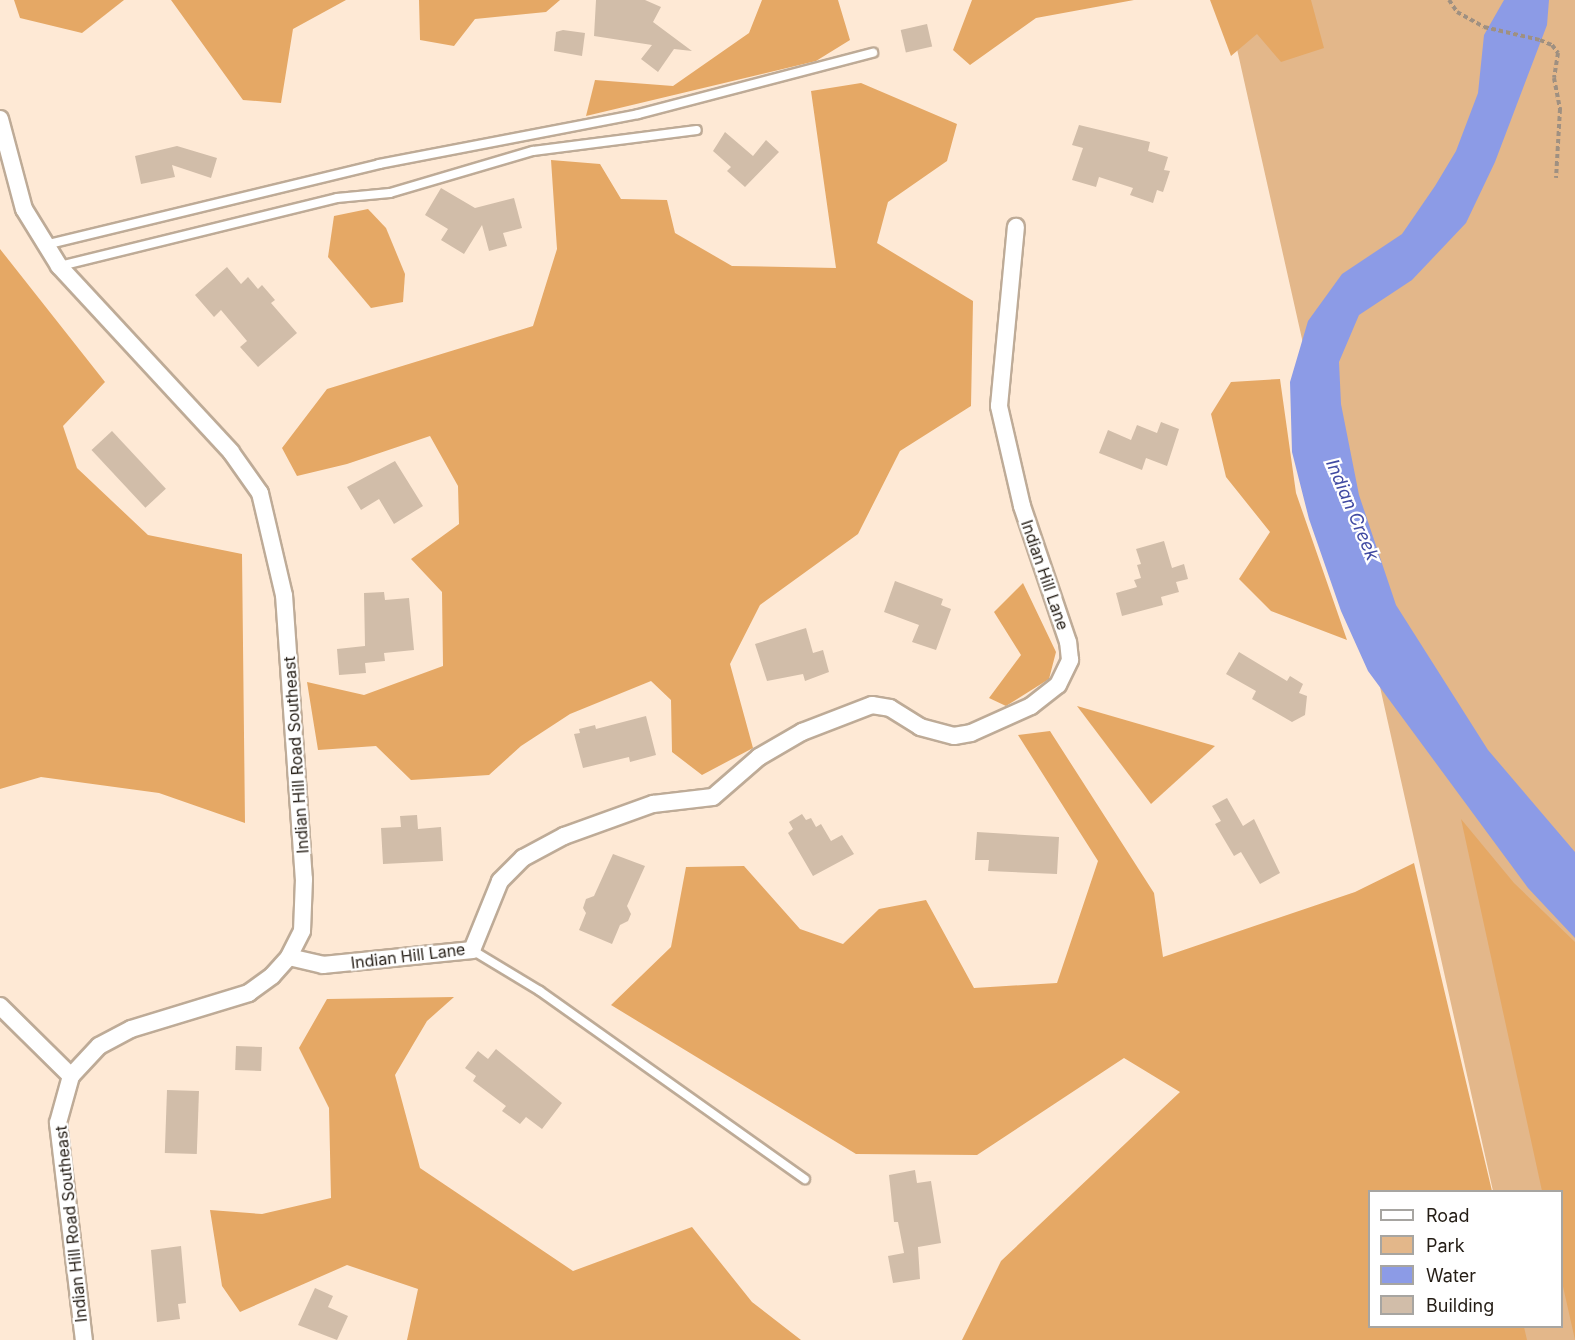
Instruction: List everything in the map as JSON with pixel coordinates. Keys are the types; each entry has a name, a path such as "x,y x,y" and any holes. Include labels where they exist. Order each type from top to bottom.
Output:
{"street":[{"name":"Indian Hill Road Southeast","path":"0,119 24,208 44,245 59,266 231,452 260,494 268,518 284,595 304,879 302,931 289,957 272,976 249,993 131,1029 107,1042 84,1059 71,1076 58,1123 84,1340"},
{"name":"Indian Hill Lane","path":"289,957 323,965 472,950 500,881 523,858 564,836 653,804 713,797 759,757 802,732 845,713 872,705 890,708 920,727 954,736 971,733 1031,706 1058,685 1070,660 1068,642 1022,506 999,406 1016,227"},
{"path":"0,1005 71,1076"}],"lane":[{"path":"44,245 379,164 638,114 873,53"},
{"path":"59,266 337,198 390,193 499,164 532,151 697,130"},
{"path":"472,950 540,991 805,1179"}],"path":[{"path":"1449,0 1456,12 1484,27 1540,40 1552,45 1558,53 1554,78 1560,109 1556,178"}],"green space":[{"path":"1226,0 1575,0 1575,1340 1526,1340 1523,1328 1563,1328 1563,1190 1493,1190"}],"shaded area":[{"path":"14,0 124,0 82,33 20,18"},
{"path":"171,0 346,0 293,29 281,103 243,100"},
{"path":"419,0 560,0 546,12 475,19 454,46 420,40"},
{"path":"762,0 838,0 850,40 816,61 586,116 595,80 673,86 749,33"},
{"path":"972,0 1134,0 1036,18 970,65 953,50"},
{"path":"1210,0 1311,0 1324,48 1281,62 1257,34 1231,56"},
{"path":"861,83 957,124 947,161 888,202 877,243 973,301 971,406 900,451 858,534 760,605 730,664 753,748 702,775 672,752 671,700 651,681 570,714 521,746 489,775 411,780 376,746 318,750 307,682 364,695 443,666 442,592 411,559 459,524 458,486 430,436 347,464 297,476 282,448 327,389 533,326 557,249 551,160 600,164 621,199 667,200 675,233 732,266 836,268 811,91"},
{"path":"368,209 386,228 405,274 403,302 371,308 328,257 334,216"},
{"path":"0,249 105,382 63,426 77,468 148,535 242,554 245,823 159,793 41,777 0,789"},
{"path":"1280,379 1296,493 1347,640 1271,611 1239,579 1270,532 1226,477 1211,414 1231,382"},
{"path":"1023,583 1056,652 1049,679 1006,706 989,698 1021,655 994,612"},
{"path":"1077,706 1215,746 1151,804"},
{"path":"1050,731 1154,893 1163,957 1355,892 1414,863 1492,1190 1368,1190 1368,1328 1524,1328 1527,1340 962,1340 1001,1261 1180,1092 1124,1058 977,1155 856,1154 611,1005 671,947 686,867 744,866 800,929 843,944 879,909 926,900 974,988 1057,983 1098,861 1018,735"},
{"path":"1461,819 1514,883 1575,942 1575,1340 1563,1286 1563,1190 1542,1190"},
{"path":"454,997 427,1021 395,1075 420,1168 573,1271 692,1227 752,1302 801,1340 407,1340 418,1289 347,1265 240,1312 222,1286 210,1210 262,1214 331,1198 329,1108 299,1048 327,999"}],"water":[{"name":"Indian Creek","path":"1504,0 1549,0 1547,25 1495,162 1466,223 1412,280 1359,315 1339,362 1341,404 1359,495 1396,605 1488,750 1575,852 1575,938 1528,888 1368,671 1341,611 1309,519 1292,452 1290,382 1308,321 1342,274 1402,234 1435,186 1456,151 1478,93 1484,35"}],"building":[{"path":"596,0 645,0 661,7 653,22 692,51 674,49 658,72 641,59 652,45 594,36"},
{"path":"927,24 932,46 906,52 901,30"},
{"path":"563,30 585,33 582,56 554,51 556,32"},
{"path":"1079,125 1150,142 1148,151 1168,157 1164,170 1170,171 1163,192 1157,190 1153,203 1130,195 1133,188 1099,177 1096,187 1072,180 1083,148 1072,145"},
{"path":"725,132 753,156 766,140 779,152 745,187 727,171 731,167 713,151"},
{"path":"177,146 217,158 211,178 172,165 175,177 141,184 135,156"},
{"path":"441,188 475,208 514,198 522,228 503,233 507,246 489,251 482,225 464,254 441,240 448,229 425,215"},
{"path":"227,267 241,284 248,277 258,289 262,285 275,300 271,303 297,333 258,367 240,347 247,341 221,310 214,317 195,295"},
{"path":"1161,422 1179,429 1167,466 1146,458 1142,470 1099,453 1108,430 1131,440 1137,425 1157,433"},
{"path":"112,431 166,489 145,508 92,450"},
{"path":"395,461 423,506 394,524 379,499 361,510 347,487"},
{"path":"1164,541 1172,568 1184,564 1188,579 1176,582 1179,592 1161,597 1163,605 1122,616 1116,593 1137,587 1134,580 1141,578 1137,565 1141,564 1136,549"},
{"path":"895,581 943,599 941,605 951,609 936,650 912,642 919,625 884,612"},
{"path":"384,592 385,600 409,598 414,650 384,653 385,661 365,663 366,673 339,675 337,649 365,646 364,593"},
{"path":"806,628 813,653 823,650 829,672 805,681 803,674 767,681 755,644"},
{"path":"1239,652 1287,681 1290,676 1303,684 1299,693 1307,696 1305,715 1292,722 1252,699 1256,691 1226,674"},
{"path":"646,716 656,755 630,762 629,757 583,768 574,734 580,733 579,729 595,725 596,729"},
{"path":"1227,798 1243,826 1254,819 1280,873 1260,884 1241,852 1234,856 1215,824 1221,821 1212,806"},
{"path":"802,814 806,820 811,818 816,827 821,824 831,841 842,835 854,854 813,876 788,833 793,829 789,822"},
{"path":"417,815 418,829 441,827 443,861 383,864 381,828 401,827 400,816"},
{"path":"977,832 1059,837 1057,874 988,871 989,860 975,860"},
{"path":"613,854 645,866 627,906 631,914 628,921 620,925 612,944 579,930 586,913 583,908 586,899 594,896"},
{"path":"236,1046 262,1047 261,1071 235,1070"},
{"path":"496,1049 562,1103 542,1129 526,1117 520,1124 502,1111 506,1106 473,1081 476,1076 465,1068 478,1051 488,1059"},
{"path":"167,1090 199,1091 197,1154 165,1153"},
{"path":"915,1170 917,1183 931,1181 941,1243 918,1247 920,1279 893,1283 888,1256 904,1253 898,1222 894,1222 889,1175"},
{"path":"181,1246 186,1303 178,1304 180,1319 157,1322 151,1250"},
{"path":"315,1288 333,1296 328,1307 348,1316 337,1340 298,1325"}]}
